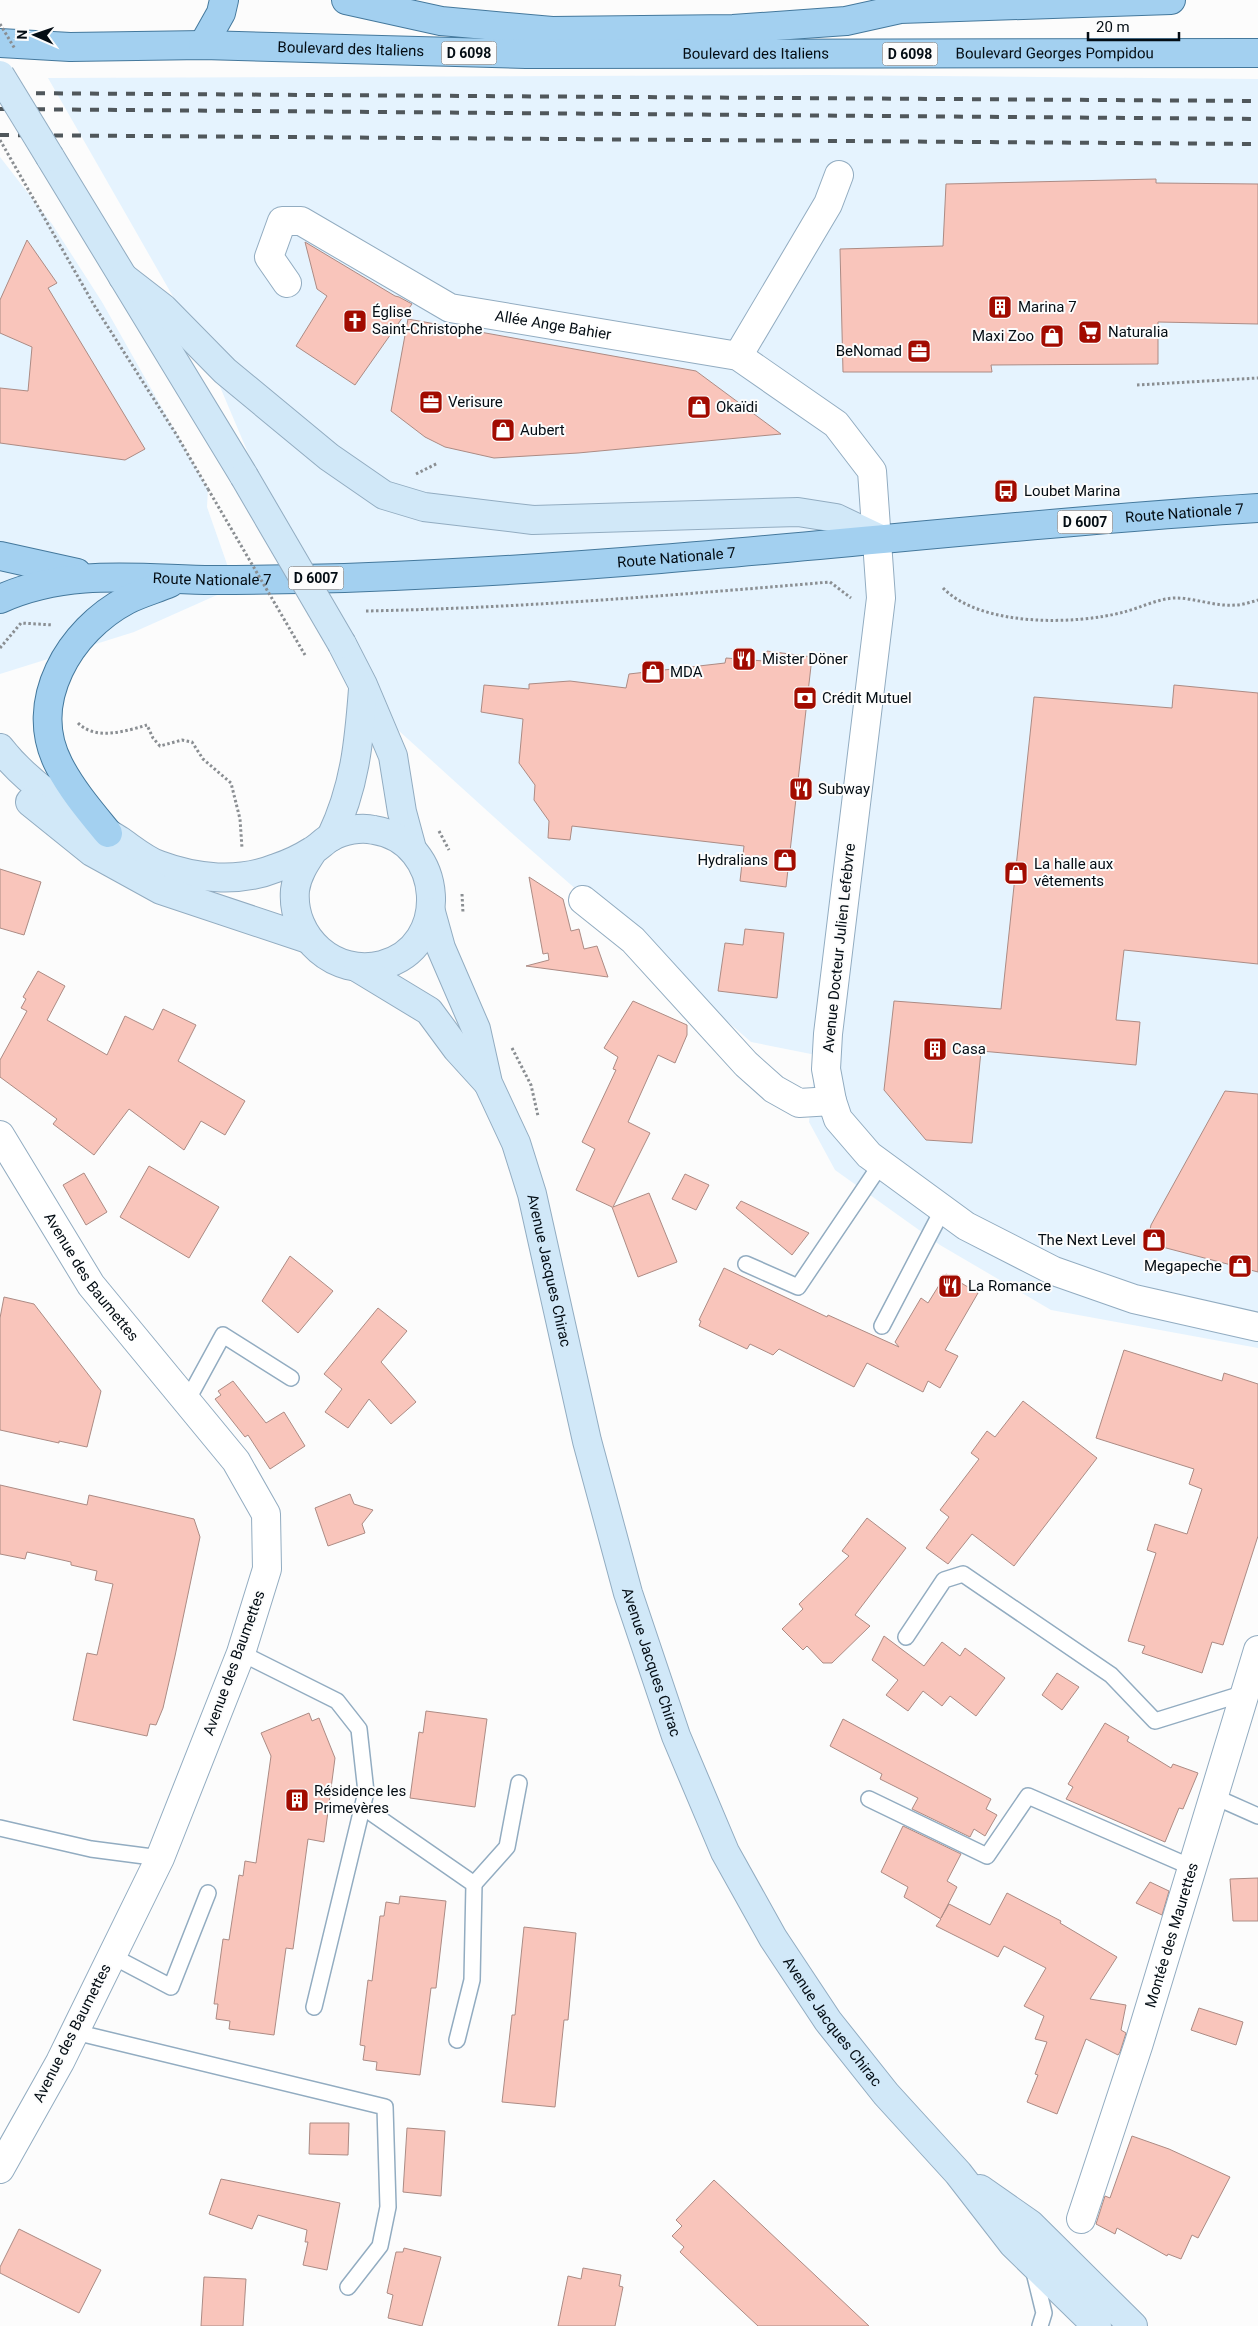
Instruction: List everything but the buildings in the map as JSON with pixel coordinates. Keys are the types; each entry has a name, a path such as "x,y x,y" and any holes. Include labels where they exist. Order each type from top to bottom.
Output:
{"main road":[{"path":"204,45 221,13 224,0"},
{"name":"Boulevard des Italiens","path":"346,0 441,22 552,31 733,29 846,21 900,9 1171,0"},
{"name":"Boulevard des Italiens","path":"0,43 70,47 204,45 526,54 853,54"},
{"name":"Boulevard Georges Pompidou","path":"853,54 1258,53"},
{"path":"0,75 244,476 342,644 363,684 393,756 402,812 412,849"},
{"path":"123,277 164,308 225,371 329,457 384,495 424,507 533,520 798,512 836,518 878,538"},
{"name":"Route Nationale 7","path":"0,556 93,576 182,579 372,577 538,569 878,538 1258,508"},
{"name":"Route Nationale 7","path":"0,599 40,584 93,576"},
{"path":"108,833 76,794 58,763 47,726 48,702 57,671 80,636 127,600 182,579"},
{"path":"0,748 16,768 60,803 158,865 210,877 244,878 275,869 322,844 352,830 374,830 395,836 412,849 425,868 432,890 431,912 422,935 405,954 383,965 358,968 342,964 327,957 308,939 301,929 295,909 295,888 301,868 322,844 343,811 356,763 363,684"},
{"path":"0,770 30,801 92,852 161,890 308,939"},
{"name":"Avenue Jacques Chirac","path":"431,912 441,948 476,1029 488,1083 516,1142 532,1194 587,1441 628,1592 676,1736 725,1852 773,1938 828,2021 886,2094 958,2173 1013,2244 1097,2326"},
{"name":"Avenue Jacques Chirac","path":"358,968 429,1011 457,1049 488,1083"},
{"name":"Avenue Jacques Chirac","path":"958,2173 1030,2224 1133,2326"}],"street":[{"path":"738,356 828,204 839,175"},
{"name":"Allée Ange Bahier","path":"287,284 269,257 282,221 301,220 450,308 738,356"},
{"name":"Avenue Docteur Julien Lefebvre","path":"738,356 836,424 872,471 881,598 828,1034 826,1069 832,1101 838,1119 869,1155 966,1226 1054,1271 1134,1300 1258,1326"},
{"path":"583,900 633,940 746,1064 774,1089 799,1102 832,1101"},
{"name":"Avenue des Baumettes","path":"0,1136 91,1286 236,1461 266,1514 268,1569 241,1653 160,1858 74,2032 0,2169"},
{"name":"Montée des Maurettes","path":"1081,2220 1139,2043 1258,1650"}],"lane":[{"path":"746,1264 798,1287 881,1164"},
{"path":"882,1326 943,1209"},
{"path":"187,1401 223,1335 291,1378"},
{"path":"906,1637 944,1580 963,1574 1111,1675 1155,1721 1245,1693"},
{"path":"241,1653 337,1701 359,1729 366,1792 314,2007"},
{"path":"457,2040 472,1980 474,1884 507,1846 519,1783"},
{"path":"869,1799 987,1856 1028,1796 1191,1867"},
{"path":"1213,1796 1258,1816"},
{"path":"363,1807 474,1884"},
{"path":"0,1828 91,1849 160,1858"},
{"path":"112,1956 170,1987 208,1893"},
{"path":"74,2032 385,2107 388,2207 380,2246 348,2287"},
{"path":"1032,2261 1044,2313 1040,2326"}],"path":[{"path":"0,140 94,305 176,434 305,655"},
{"path":"1137,385 1258,378"},
{"path":"366,611 489,608 656,597 830,582 854,600 881,598"},
{"path":"943,588 955,601 990,612 1043,621 1081,621 1124,612 1174,598 1235,606 1258,600"},
{"path":"0,648 21,624 70,625 80,636"},
{"path":"71,715 85,730 114,734 147,725 152,738 160,746 182,740 192,742 203,759 231,783 240,819 243,855"},
{"path":"509,1042 531,1085 540,1124"}],"shaded area":[{"path":"822,75 1258,79 1258,1348 1051,1310 940,1245 835,1170 809,1122 816,1055 751,1042 515,836 345,682 207,356 48,78"},
{"path":"0,157 52,224 102,302 208,489 207,507 235,587 134,632 0,674"}],"railway":[{"path":"0,93 1258,101"},
{"path":"0,109 1258,119"},
{"path":"0,135 1258,144"}],"place":[{"name":"Marina 7","path":"1000,307"},
{"name":"Église Saint-Christophe","path":"355,321"},
{"name":"Naturalia","path":"1090,332"},
{"name":"Maxi Zoo","path":"1052,336"},
{"name":"BeNomad","path":"919,351"},
{"name":"Verisure","path":"431,402"},
{"name":"Okaïdi","path":"699,407"},
{"name":"Aubert","path":"503,430"},
{"name":"Loubet Marina","path":"1006,491"},
{"name":"Mister Döner","path":"744,659"},
{"name":"MDA","path":"653,672"},
{"name":"Crédit Mutuel","path":"805,698"},
{"name":"Subway","path":"801,789"},
{"name":"Hydralians","path":"785,860"},
{"name":"La halle aux vêtements","path":"1016,873"},
{"name":"Casa","path":"935,1049"},
{"name":"The Next Level","path":"1154,1240"},
{"name":"Megapeche","path":"1240,1266"},
{"name":"La Romance","path":"950,1286"},
{"name":"Résidence les Primevères","path":"297,1800"}]}
